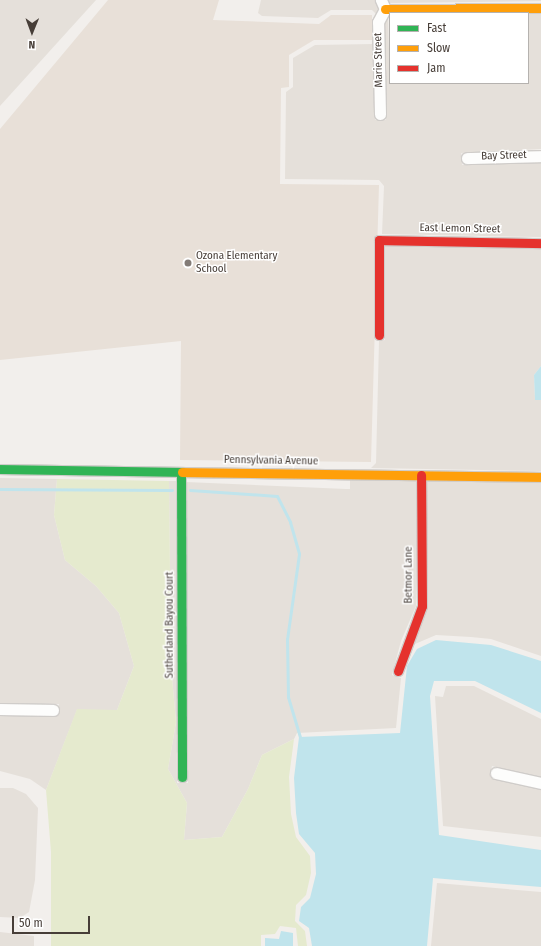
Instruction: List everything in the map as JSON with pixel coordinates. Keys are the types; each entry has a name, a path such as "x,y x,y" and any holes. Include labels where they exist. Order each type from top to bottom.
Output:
{"street":[{"path":"383,4 541,8"},
{"name":"Marie Street","path":"380,114 378,22 383,4"},
{"name":"Bay Street","path":"467,158 541,156"},
{"name":"East Lemon Street","path":"379,335 377,259 379,240 541,243"},
{"name":"Pennsylvania Avenue","path":"0,469 421,474 541,477"},
{"name":"Sutherland Bayou Court","path":"181,472 182,777"},
{"name":"Betmor Lane","path":"398,671 422,606 421,474"},
{"path":"0,709 54,710"},
{"path":"496,773 541,784"}],"shaded area":[{"path":"0,0 96,0 0,106"},
{"name":"Ozona Elementary School","path":"108,0 219,0 213,20 319,24 331,15 372,15 372,40 314,40 289,55 289,87 281,88 280,184 379,185 371,462 180,460 181,341 0,360 0,129"},
{"path":"261,0 375,0 379,9 376,14 372,10 331,10 318,18 262,16 258,13"},
{"path":"387,0 541,0 541,1 388,3"},
{"path":"541,13 541,149 461,153 462,165 541,162 541,237 382,234 384,186 379,180 285,179 286,92 293,87 293,58 315,45 373,44 375,120 386,120 383,23 388,15 389,84 529,84 529,14"},
{"path":"384,246 541,249 541,366 534,375 535,400 541,400 541,471 371,468 376,463 379,341 385,340"},
{"path":"0,478 57,479 54,515 65,560 96,586 119,613 134,666 117,710 77,710 46,790 30,779 0,771 0,715 58,716 59,704 0,703"},
{"path":"350,480 416,480 416,606 401,641 392,675 401,678 396,728 297,733 294,739 262,755 248,789 222,837 184,840 187,803 168,769 176,722 171,666 169,481 176,481 177,783 188,783 186,482 350,489"},
{"path":"427,481 541,483 541,656 491,639 471,637 436,635 415,644"},
{"path":"446,686 474,686 541,719 541,777 492,766 490,777 541,790 541,837 443,826 435,696 443,697"},
{"path":"0,788 13,788 26,794 38,808 35,880 29,912 20,918 0,917"},
{"path":"437,883 541,892 541,946 431,946"},
{"path":"0,932 34,936 34,946 0,946"}],"green space":[{"path":"57,479 169,481 171,666 176,722 168,769 187,803 184,840 222,837 248,789 262,755 294,739 289,777 291,814 296,837 310,856 311,873 306,895 296,905 295,921 305,931 307,946 298,946 296,928 280,926 275,934 261,935 261,946 51,946 51,852 46,790 77,709 117,710 134,666 119,613 96,586 65,560 54,515"}],"water":[{"path":"541,366 541,400 535,400 534,375"},
{"path":"436,640 491,645 541,661 541,713 475,681 434,681 430,696 439,835 541,850 541,887 433,878 427,946 312,946 309,928 299,921 301,907 310,898 316,874 315,853 299,834 296,813 294,778 299,737 400,733 407,666 417,649"},
{"path":"281,931 293,933 293,946 265,946 265,938 279,939"}],"waterway":[{"path":"0,489 172,490"},
{"path":"190,490 277,496 290,522 299,554 287,639 288,697 300,737"}],"traffic: fast":[{"path":"0,469 182,472"},
{"path":"181,472 182,777"}],"traffic: slow":[{"path":"385,9 541,8"},
{"path":"182,472 541,477"}],"traffic: jam":[{"path":"379,335 379,240 541,243"},
{"path":"398,671 422,606 421,475"}],"place":[{"name":"Ozona Elementary School","path":"188,263"}]}
